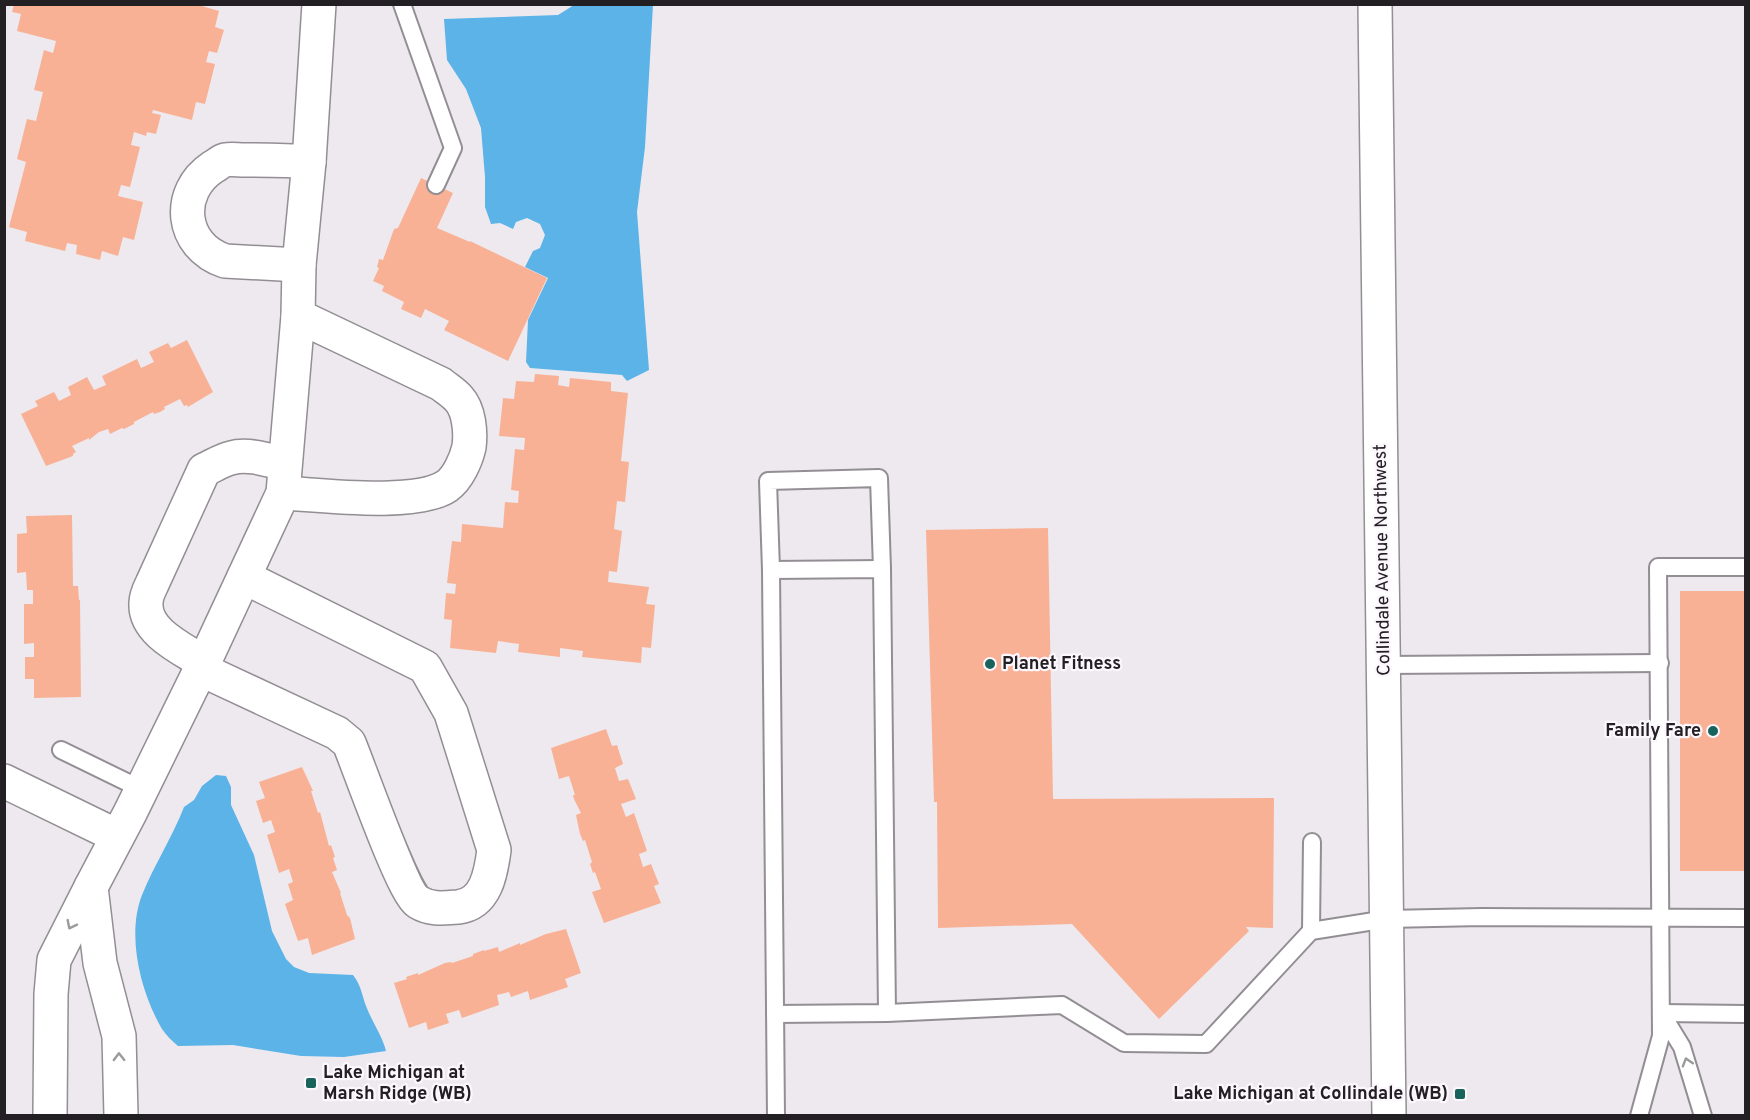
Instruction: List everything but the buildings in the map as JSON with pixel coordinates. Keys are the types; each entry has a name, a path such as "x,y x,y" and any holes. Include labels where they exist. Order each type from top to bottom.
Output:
{"street":[{"path":"50,1116 51,994 54,960 202,666 244,577 284,478 298,315 299,265 309,162 319,4"},
{"name":"Collindale Avenue Northwest","path":"1375,4 1389,1116"},
{"path":"299,265 225,261 214,257 204,251 188,227 189,201 195,183 207,171 224,160 275,159 309,162"},
{"path":"244,577 425,667 451,713 494,850 491,874 477,898 468,905 435,908 416,901 402,878 349,743 337,733 202,666 162,634 148,619 146,600 152,584 204,470 231,458 243,456 266,459 284,478 394,499 433,492 448,486 466,460 470,440 469,421 460,400 441,384 298,315"},
{"path":"4,781 117,836"},
{"path":"91,887 100,963 118,1036 121,1116"}],"lane":[{"path":"402,4 453,148 436,185"},
{"path":"776,1116 771,570 768,482 879,478 887,1013"},
{"path":"1639,1116 1661,1036 1658,567 1746,567"},
{"path":"771,570 882,569"},
{"path":"1384,665 1660,663"},
{"path":"60,750 141,789"},
{"path":"1311,931 1312,842"},
{"path":"775,1014 887,1013 1062,1005 1124,1043 1206,1044 1311,931 1387,919 1746,918"},
{"path":"1661,1013 1746,1014"},
{"path":"1661,1013 1682,1047 1703,1116"}],"water":[{"path":"574,5 653,5 645,147 637,212 649,370 627,381 622,375 530,368 526,362 528,320 548,278 525,267 533,251 540,248 545,235 540,224 527,218 516,222 513,229 500,223 491,224 485,207 481,128 466,89 447,60 444,19 558,15"},
{"path":"216,775 226,776 231,787 231,805 254,855 272,931 286,959 294,967 309,973 353,975 360,986 366,1006 386,1051 344,1057 301,1056 233,1045 178,1046 162,1029 148,999 138,964 135,928 137,911 142,895 184,807 194,800 202,786"}],"place":[{"name":"Planet Fitness","path":"990,664"},
{"name":"Family Fare","path":"1713,731"},
{"name":"Lake Michigan at Marsh Ridge (WB)","path":"311,1083"},
{"name":"Lake Michigan at Collindale (WB)","path":"1460,1094"}]}
